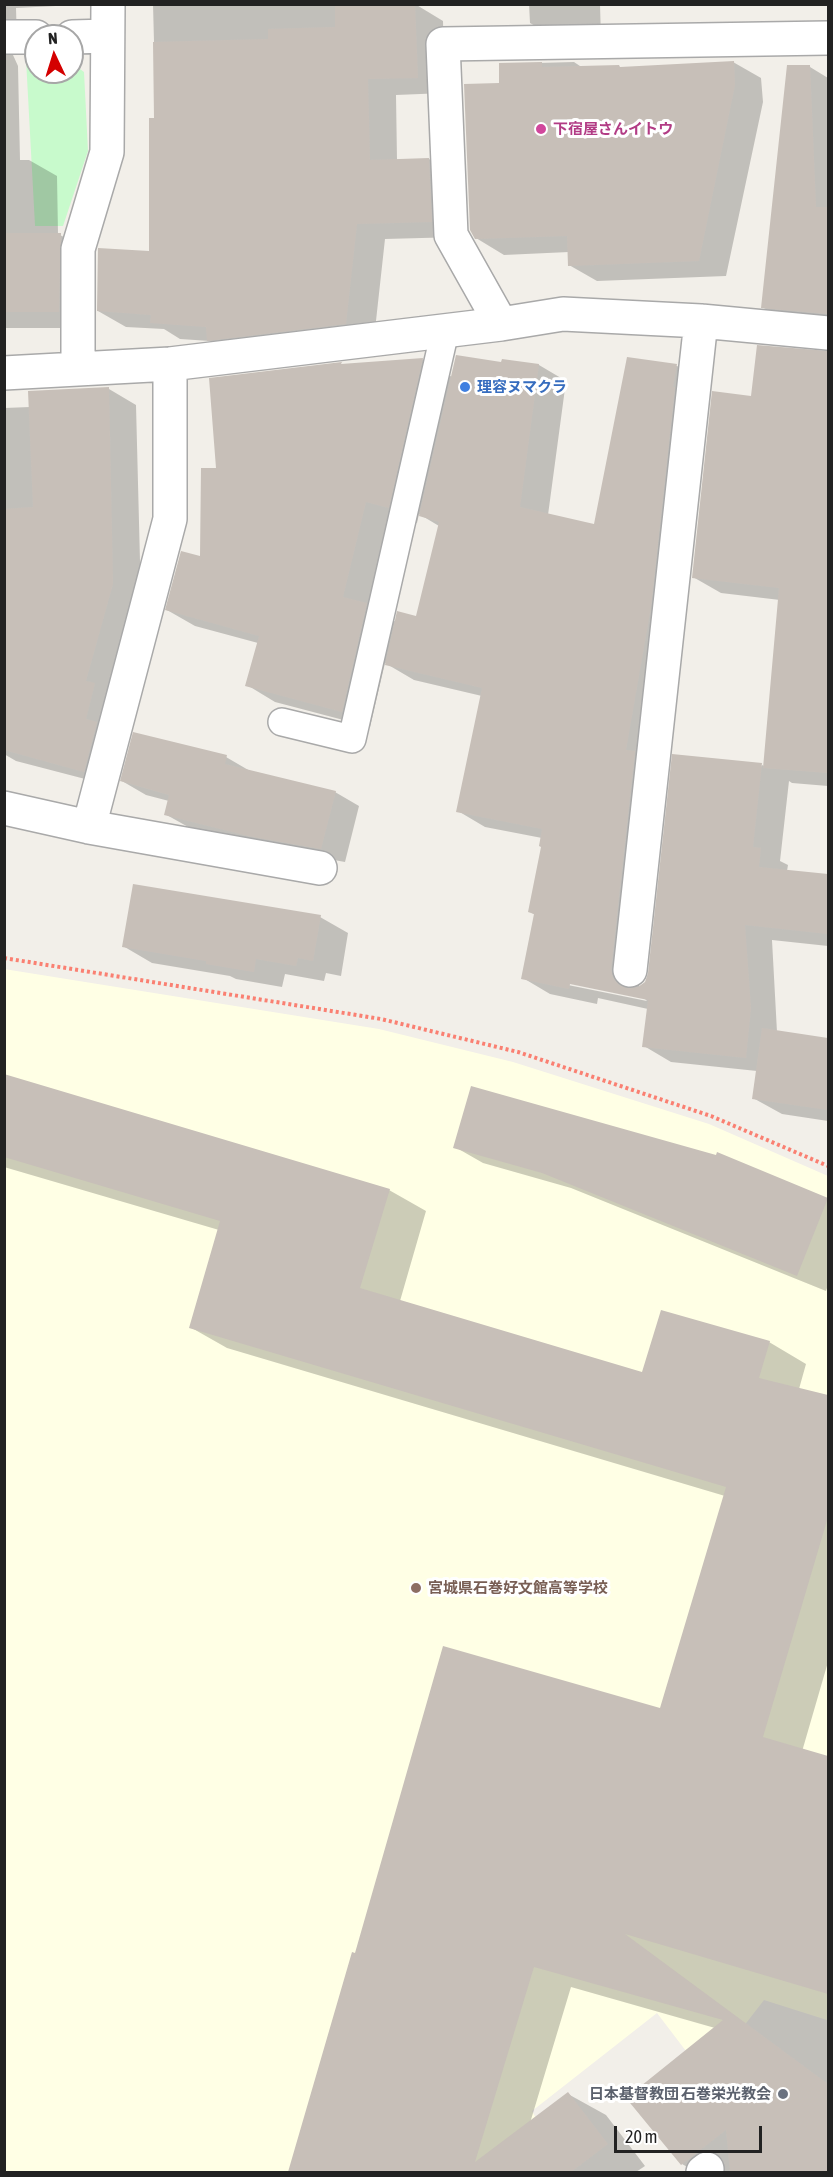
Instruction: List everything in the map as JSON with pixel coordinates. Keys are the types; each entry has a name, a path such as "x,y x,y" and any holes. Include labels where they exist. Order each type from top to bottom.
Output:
{"street":[{"path":"78,369 78,249 107,152 108,4"},
{"path":"84,37 107,36"},
{"path":"4,37 24,37"},
{"path":"501,324 451,235 443,44 828,39"},
{"path":"4,373 170,364 501,324 563,314 701,321 828,333"},
{"path":"630,970 701,321"},
{"path":"89,827 170,519 170,364"},
{"path":"4,808 89,827 320,868"}],"lane":[{"path":"282,722 352,739 445,331"}],"path":[{"path":"4,958 381,1018 518,1052 711,1116 828,1166"}],"shaded area":[{"name":"宮城県石巻好文館高等学校","path":"4,969 379,1029 513,1062 709,1124 828,1176 827,2020 764,2000 705,2076 657,2013 532,2111 540,2126 479,2172 5,2172"}],"green space":[{"path":"84,72 88,151 63,226 35,226 27,84 84,84"}],"building":[{"path":"415,4 418,78 368,79 370,160 429,158 432,222 357,224 346,324 207,341 206,327 150,323 151,315 97,311 98,248 149,251 149,118 154,118 153,42 268,39 268,29 335,27 335,6"},
{"path":"734,61 735,85 699,261 568,266 567,236 475,239 470,230 464,84 499,83 499,63 542,62 542,67 619,65 620,67"},
{"path":"787,65 810,65 816,207 828,207 828,314 761,308"},
{"path":"4,233 61,233 59,312 4,312"},
{"path":"757,345 828,351 828,773 763,768 779,588 692,578 712,391 751,396"},
{"path":"456,355 501,362 502,359 539,364 520,507 594,524 627,357 677,364 651,607 626,750 635,751 611,969 613,978 619,985 627,988 638,987 645,982 648,973 672,754 762,763 753,847 761,848 759,867 828,874 828,934 745,925 751,1008 746,1058 642,1047 648,1000 570,984 569,989 521,979 534,914 528,912 541,847 539,846 542,829 456,812 482,688 385,665 397,611 416,616 439,522 419,516"},
{"path":"423,358 389,508 366,502 343,597 367,603 342,712 245,686 259,636 165,610 181,551 200,556 201,468 216,468 209,378 342,362 341,364"},
{"path":"109,387 113,584 86,681 95,683 86,719 97,722 84,772 4,750 4,509 33,507 28,391"},
{"path":"133,732 227,755 225,764 336,791 321,849 248,836 164,815 169,795 120,781"},
{"path":"133,884 321,915 313,961 298,958 296,966 256,959 254,972 206,964 206,961 122,947"},
{"path":"762,1028 828,1038 828,1110 752,1099"},
{"path":"4,1074 390,1189 360,1288 642,1372 661,1310 770,1341 759,1378 828,1395 828,1517 763,1737 828,1756 828,1994 625,1934 828,2084 828,2172 730,2172 726,2130 681,2165 626,2098 723,2020 534,1967 475,2162 568,2092 608,2144 571,2172 288,2172 352,1952 355,1953 443,1646 660,1708 726,1487 189,1328 220,1221 4,1157"},
{"path":"471,1086 716,1155 717,1152 828,1198 797,1276 542,1173 453,1148"}],"place":[{"name":"下宿屋さんイトウ","path":"541,129"},
{"name":"理容ヌマクラ","path":"465,387"},
{"name":"宮城県石巻好文館高等学校","path":"416,1588"},
{"name":"日本基督教団 石巻栄光教会","path":"783,2094"}]}
